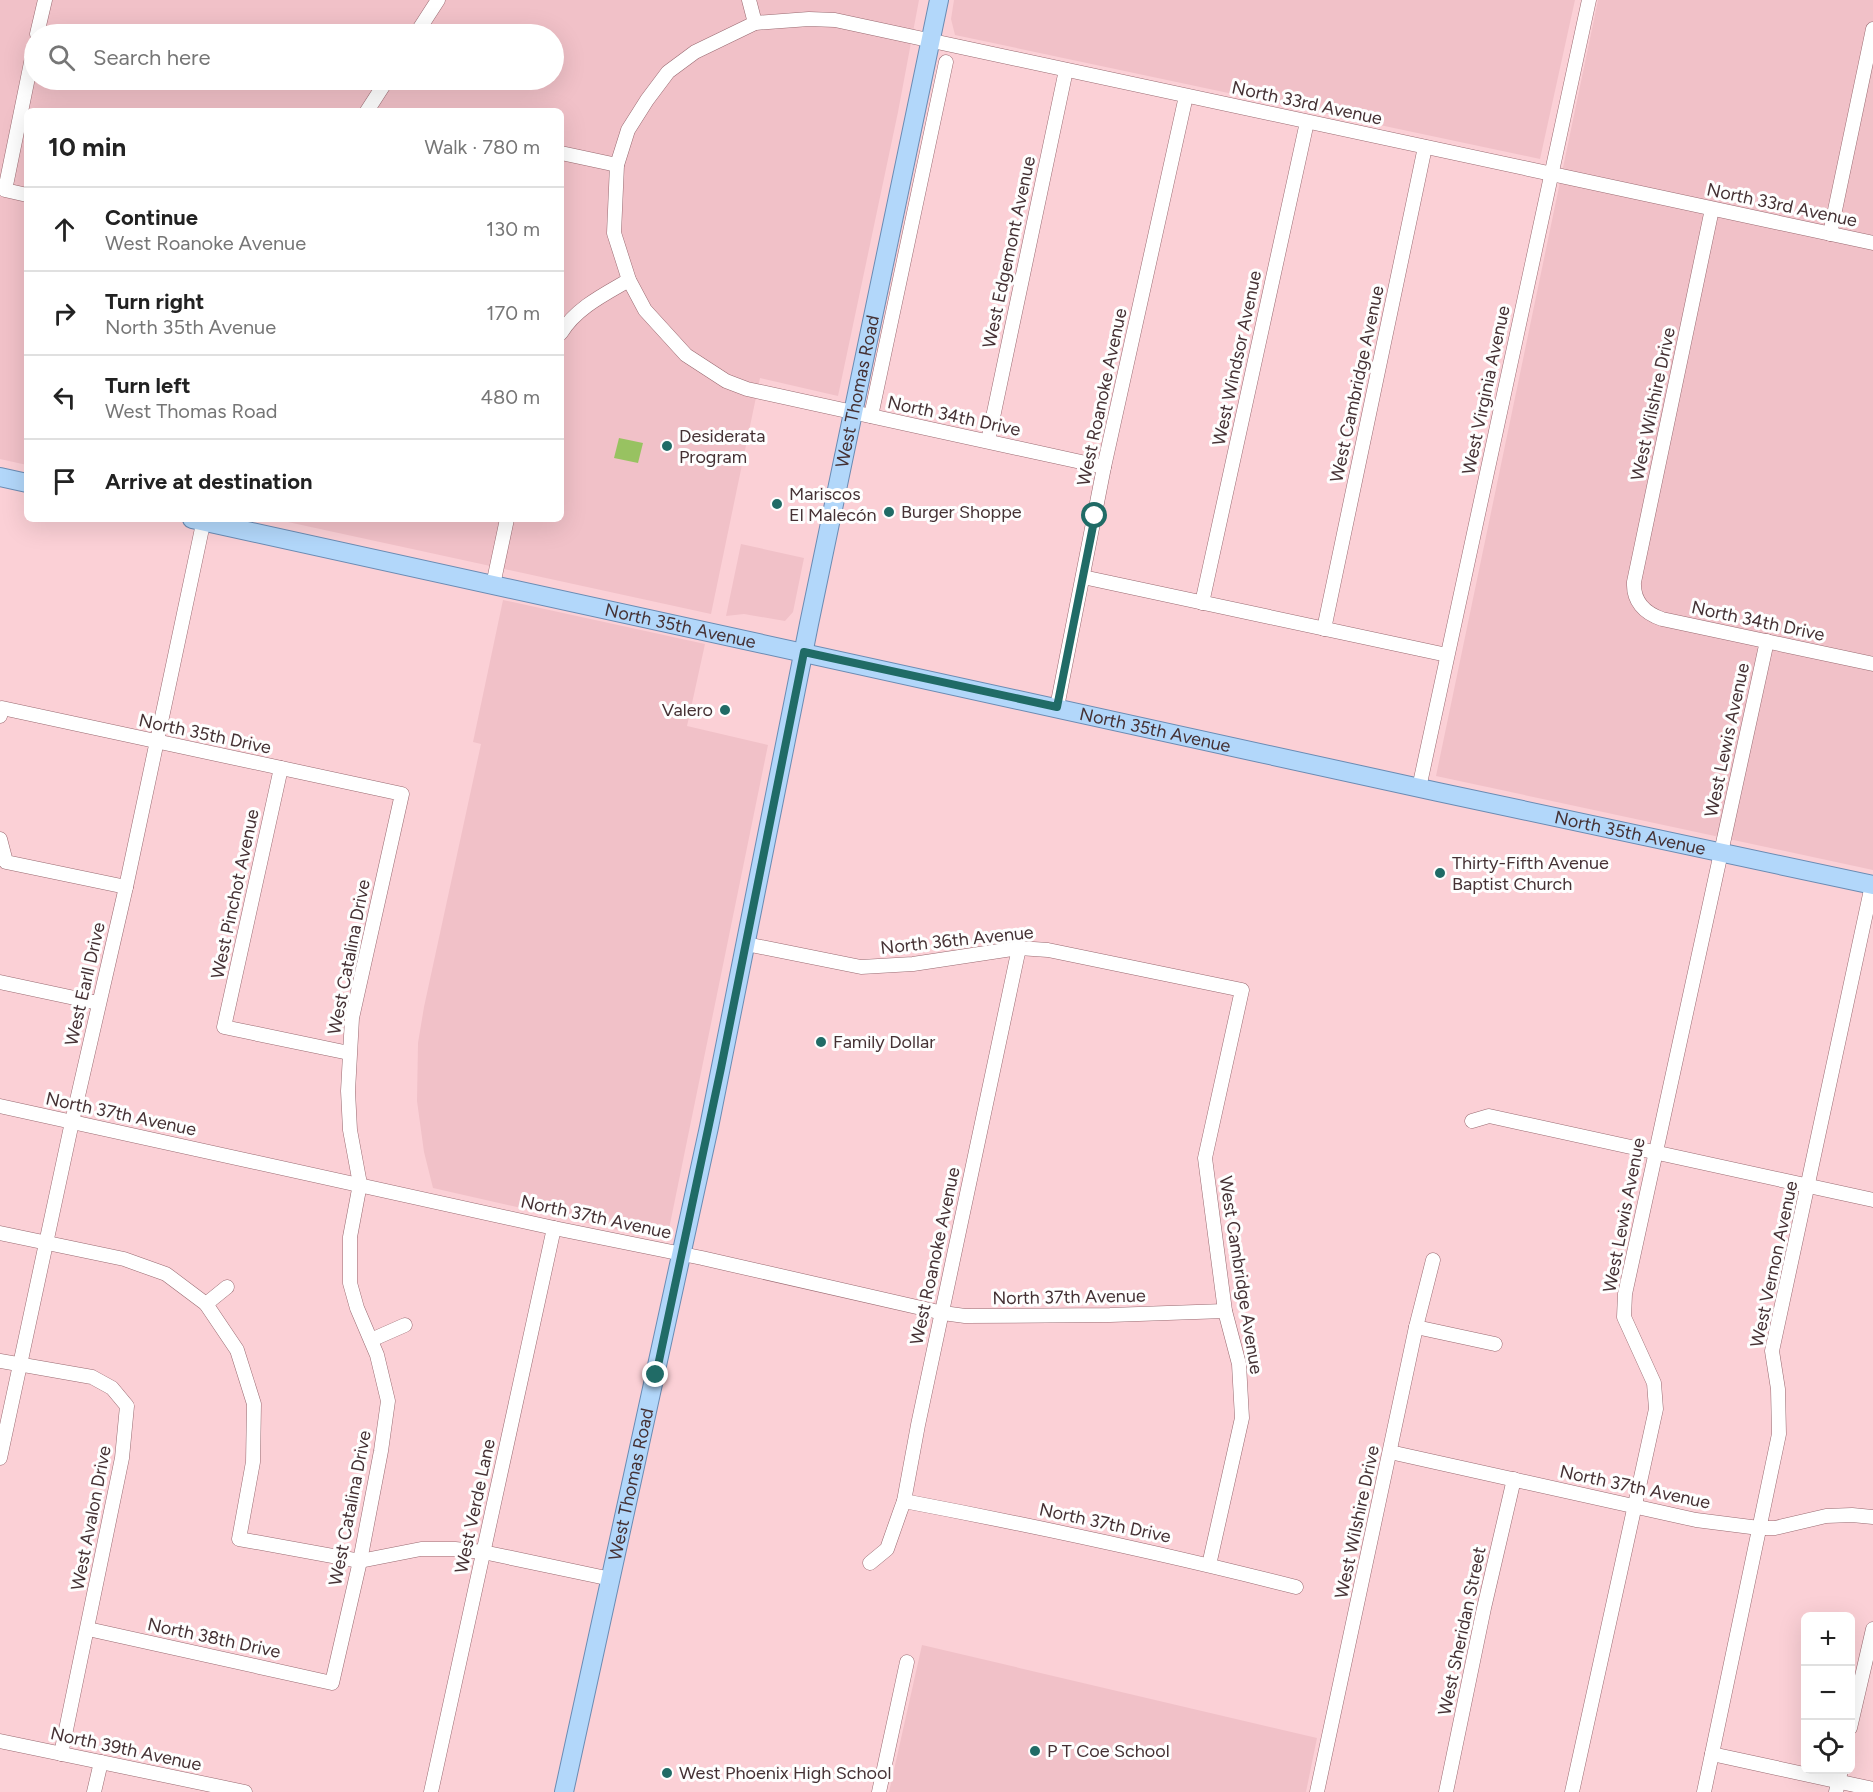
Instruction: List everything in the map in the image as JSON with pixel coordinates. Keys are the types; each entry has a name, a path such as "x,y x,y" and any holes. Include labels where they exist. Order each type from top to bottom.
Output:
{"main road":[{"name":"West Thomas Road","path":"564,1792 682,1254 804,652 862,413 939,0"},
{"path":"0,477 24,482"},
{"name":"North 35th Avenue","path":"209,522 1419,788 1873,885"}],"street":[{"path":"39,24 45,0"},
{"path":"422,24 438,0"},
{"path":"564,329 574,317 600,297 629,280 614,233 617,165 628,130 668,72 696,52 755,23 749,0"},
{"name":"West Virginia Avenue","path":"1419,788 1589,0"},
{"name":"North 33rd Avenue","path":"755,23 809,18 836,20 1873,243"},
{"path":"1830,234 1873,29"},
{"name":"West Thomas Road","path":"862,413 946,62"},
{"name":"West Edgemont Avenue","path":"988,441 1066,70"},
{"path":"922,84 940,88"},
{"path":"24,194 5,190 25,90"},
{"path":"371,108 381,90"},
{"name":"West Roanoke Avenue","path":"1057,707 1104,467 1186,96"},
{"name":"West Windsor Avenue","path":"1202,603 1307,122"},
{"name":"West Cambridge Avenue","path":"1324,629 1425,147"},
{"path":"564,154 617,165"},
{"name":"West Wilshire Drive","path":"1640,606 1635,595 1634,582 1712,209"},
{"name":"North 34th Drive","path":"629,280 645,310 686,355 708,371 747,390 1104,467"},
{"name":"West Earll Drive","path":"0,1458 98,1003 126,888 200,522"},
{"path":"492,585 506,522"},
{"path":"1083,577 1447,655"},
{"name":"North 34th Drive","path":"1640,606 1662,620 1873,664"},
{"name":"West Lewis Avenue","path":"1572,1792 1656,1409 1654,1383 1624,1317 1625,1294 1767,641"},
{"name":"North 35th Drive","path":"1,712 156,741 402,794"},
{"name":"West Pinchot Avenue","path":"281,768 224,1028 349,1053"},
{"name":"West Catalina Drive","path":"332,1683 360,1561 388,1401 371,1340 357,1308 350,1283 350,1237 360,1184 350,1130 349,1053 352,1018 402,794"},
{"path":"0,839 6,862 126,888"},
{"name":"West Vernon Avenue","path":"1704,1792 1779,1434 1778,1389 1772,1352 1873,885"},
{"name":"North 36th Avenue","path":"746,944 861,967 913,964 1019,948 1048,950 1242,990"},
{"name":"West Roanoke Avenue","path":"870,1563 887,1549 904,1501 1019,948"},
{"path":"0,982 98,1003"},
{"name":"West Cambridge Avenue","path":"1209,1565 1242,1418 1239,1364 1225,1311 1206,1158 1242,990"},
{"name":"North 37th Avenue","path":"0,1106 943,1313 965,1316 1110,1316 1225,1311"},
{"path":"1472,1121 1489,1116 1873,1200"},
{"name":"West Verde Lane","path":"431,1792 554,1228"},
{"path":"0,1233 124,1259 166,1274 206,1304 237,1350 254,1404 253,1462 239,1539 360,1561 421,1549 483,1552 611,1579"},
{"name":"West Wilshire Drive","path":"1317,1792 1416,1327 1433,1260"},
{"path":"206,1304 227,1287"},
{"path":"371,1340 405,1325"},
{"path":"1416,1327 1495,1344"},
{"path":"0,1361 20,1365"},
{"name":"West Avalon Drive","path":"20,1365 92,1377 112,1388 127,1406 122,1458 61,1754"},
{"name":"North 37th Avenue","path":"1390,1452 1696,1520 1775,1528 1826,1516 1873,1517"},
{"name":"West Sheridan Street","path":"1446,1792 1484,1608 1514,1479"},
{"name":"North 37th Drive","path":"904,1501 1042,1527 1296,1587"},
{"name":"North 38th Drive","path":"88,1629 332,1683"},
{"path":"1853,1720 1873,1629"},
{"path":"879,1792 907,1662"},
{"name":"North 39th Avenue","path":"0,1741 245,1792"},
{"path":"1713,1754 1873,1789"},
{"path":"94,1792 101,1762"}],"shaded area":[{"path":"0,0 919,0 898,112 838,396 760,378 711,614 288,522 564,522 564,108 24,108 24,464 0,459"},
{"path":"954,0 1575,0 1540,159 955,35 951,19"},
{"path":"1598,0 1873,0 1873,870 1436,776"},
{"path":"741,544 804,558 793,612 785,621 744,614 726,616"},
{"path":"503,600 705,644 687,726 768,745 669,1229 664,1238 659,1239 433,1188 424,1152 417,1101 418,1043 481,744 473,742"},
{"path":"922,1645 1317,1738 1306,1792 889,1792"}],"green space":[{"path":"619,438 643,443 638,463 614,458"}],"place":[{"name":"Desiderata Program","path":"667,446"},
{"name":"Mariscos El Malecón","path":"777,504"},
{"name":"Burger Shoppe","path":"889,512"},
{"name":"Valero","path":"725,710"},
{"name":"Thirty-Fifth Avenue Baptist Church","path":"1440,873"},
{"name":"Family Dollar","path":"821,1042"},
{"name":"P T Coe School","path":"1035,1751"},
{"name":"West Phoenix High School","path":"667,1773"}],"route":[{"path":"656,1375 721,1068 804,652 1057,707 1095,516"}]}
